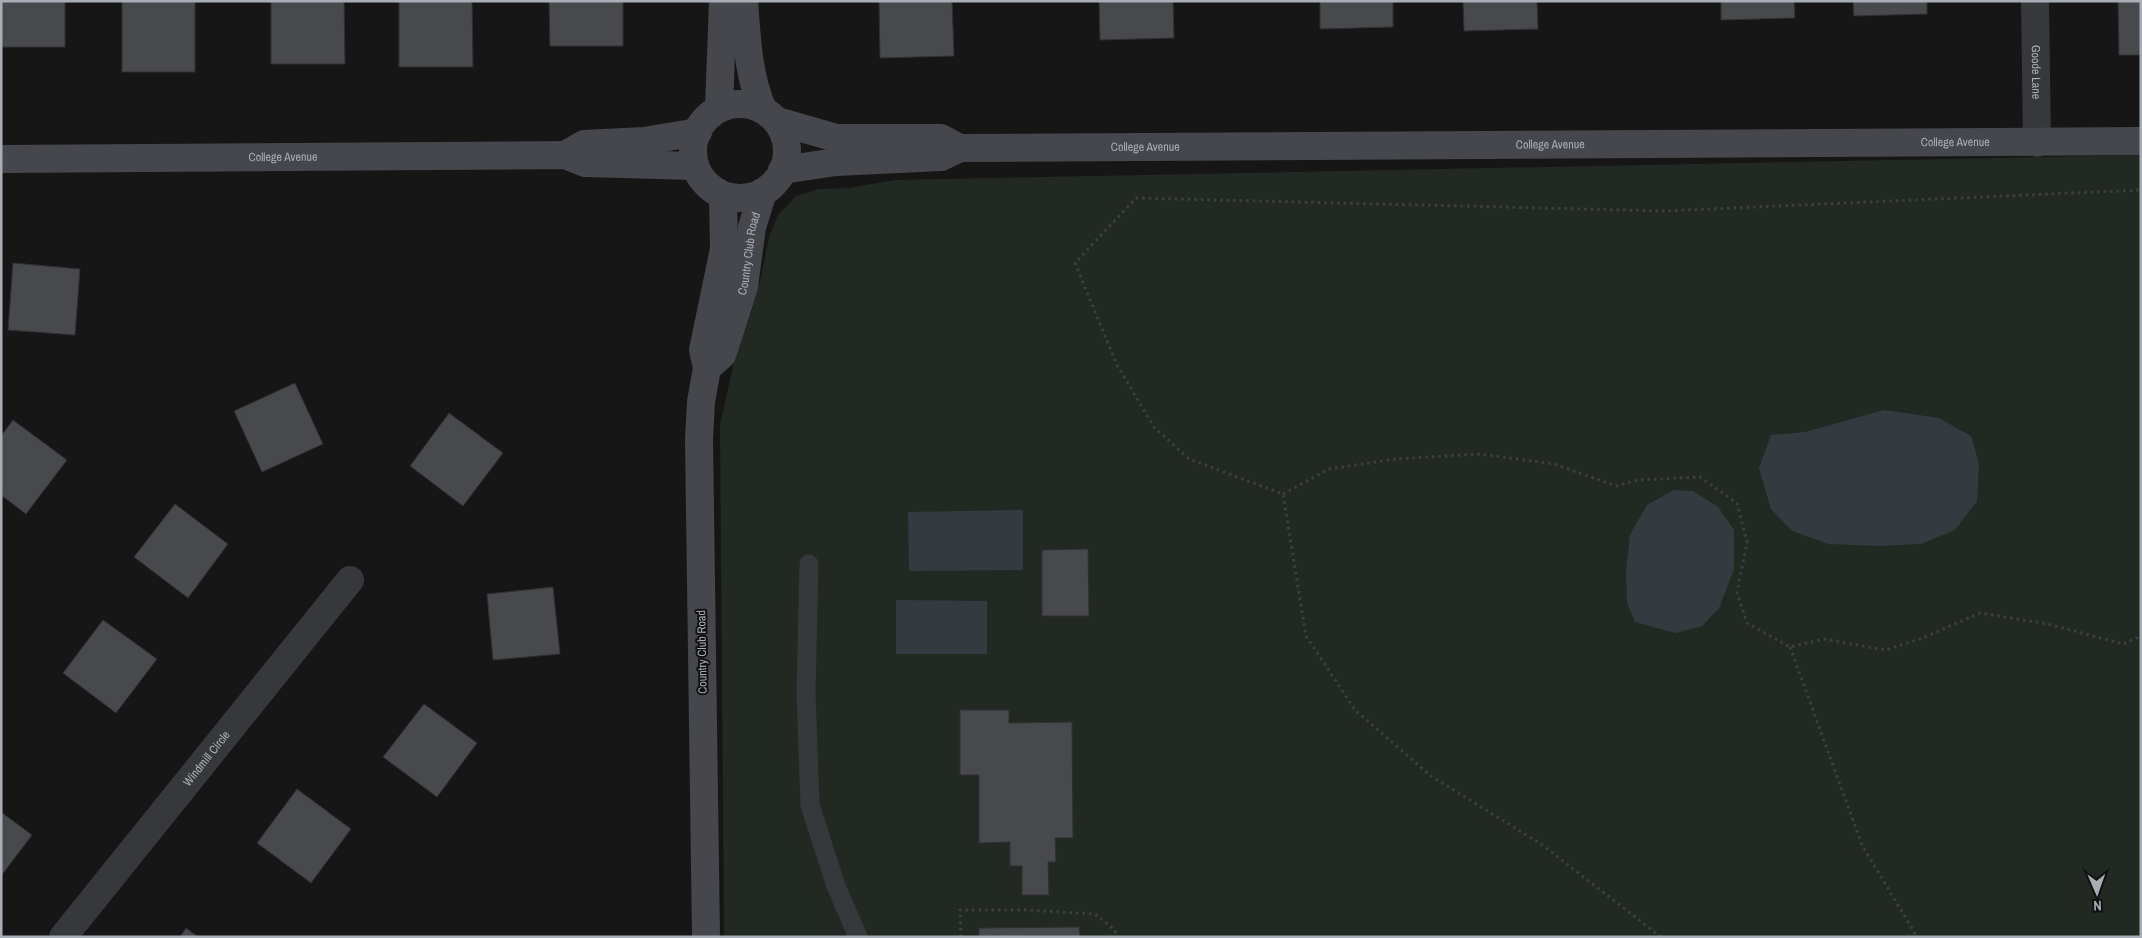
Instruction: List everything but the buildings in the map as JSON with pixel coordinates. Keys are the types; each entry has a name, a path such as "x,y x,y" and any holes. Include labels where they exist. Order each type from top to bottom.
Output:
{"street":[{"path":"719,108 723,1"},
{"path":"744,1 750,70 756,94 770,116 785,134 786,151 782,170 775,183 763,192 748,198 723,196 713,190 702,180 695,166 694,149 698,132 705,119 719,108 735,105 770,116"},
{"name":"Goode Lane","path":"2035,1 2037,143"},
{"name":"College Avenue","path":"770,116 836,138 941,138 960,148"},
{"name":"College Avenue","path":"565,155 584,144 644,142 698,132"},
{"name":"College Avenue","path":"782,170 836,162 941,156 960,148 2141,141"},
{"name":"College Avenue","path":"1,160 565,155 585,163 695,166"},
{"name":"Country Club Road","path":"707,368 722,355 738,306 744,286 752,227 763,192"},
{"name":"Country Club Road","path":"706,937 699,439 701,402 707,368 703,350 724,249 723,196"},
{"name":"Windmill Circle","path":"63,937 350,580"}],"lane":[{"path":"809,564 806,692 810,804 836,886 858,937"}],"path":[{"path":"1916,937 1862,845 1790,647 1747,623 1737,592 1747,542 1737,503 1700,477 1637,480 1616,486 1554,464 1480,454 1396,459 1329,469 1283,494 1189,459 1154,428 1117,365 1075,263 1136,198 1664,211 2141,190"},
{"path":"1283,494 1306,636 1355,710 1431,776 1541,844 1660,937"},
{"path":"1790,647 1824,639 1885,650 1920,639 1980,613 2048,624 2123,644 2141,636"},
{"path":"961,937 960,910 1025,910 1095,914 1115,930 1117,937"}],"shaded area":[{"path":"2141,155 2141,937 724,937 720,425 736,353 750,316 761,277 769,237 778,215 796,196 819,189 849,188 895,180"},
{"path":"1884,410 1939,418 1971,436 1979,464 1977,501 1955,530 1921,544 1879,546 1829,544 1792,531 1771,509 1759,468 1771,435 1805,432"},
{"path":"1674,490 1693,491 1718,507 1734,530 1734,569 1719,608 1702,626 1675,633 1635,622 1627,603 1626,571 1630,535 1647,505"},
{"path":"1023,510 1023,570 909,571 908,512"},
{"path":"896,600 987,601 987,654 896,654"}]}
